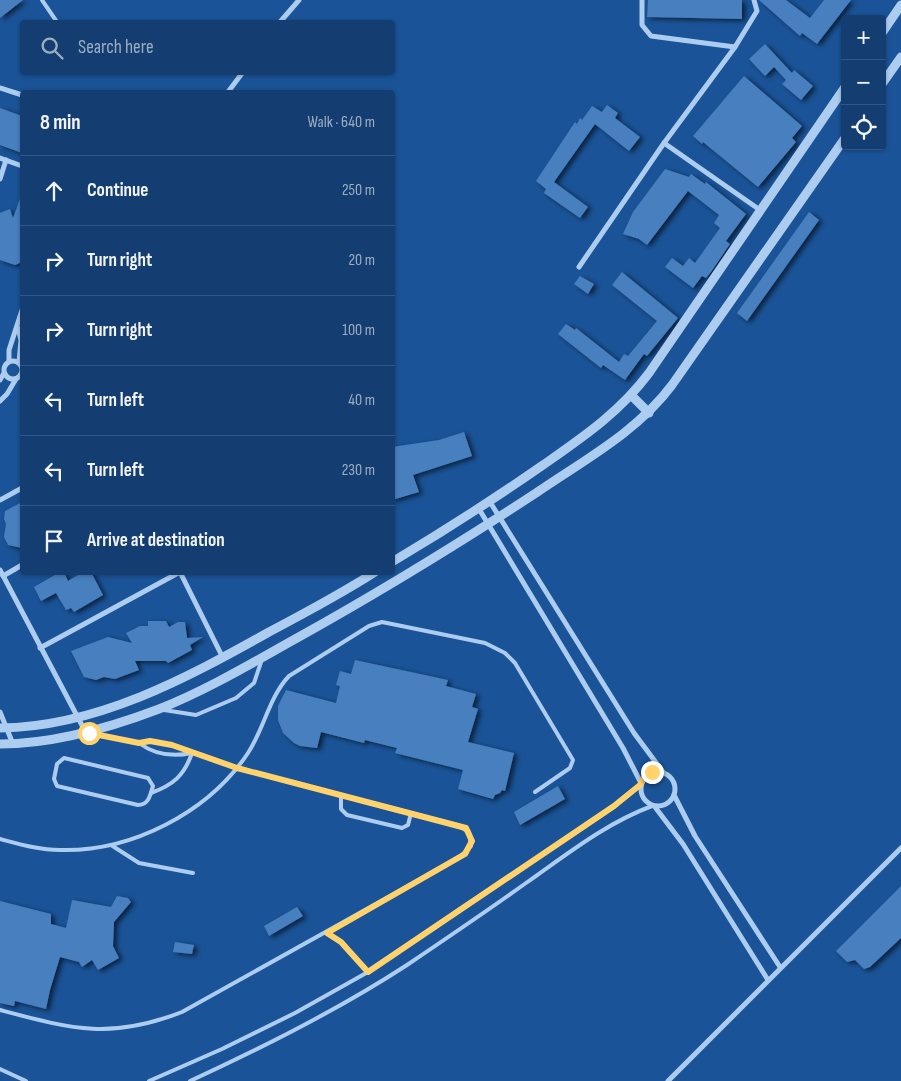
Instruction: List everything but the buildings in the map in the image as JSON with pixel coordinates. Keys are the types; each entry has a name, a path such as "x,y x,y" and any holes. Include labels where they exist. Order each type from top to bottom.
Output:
{"street":[{"path":"282,20 299,0"},
{"path":"642,0 642,25 651,36 735,47"},
{"path":"579,267 664,143 735,47 757,11 754,0"},
{"path":"886,27 901,5"},
{"path":"886,78 901,57"},
{"path":"230,90 241,75"},
{"path":"0,88 20,94"},
{"path":"395,560 479,510 594,430 631,395 841,93"},
{"path":"664,143 760,210"},
{"path":"0,744 13,744 85,731 160,708 212,685 368,598 500,517 609,444 649,413 672,385 841,144"},
{"path":"0,158 20,165"},
{"path":"0,179 6,160"},
{"path":"0,380 4,373 4,366 9,361 9,350 20,317"},
{"path":"17,327 20,343"},
{"path":"20,355 20,365"},
{"path":"9,361 19,362"},
{"path":"4,373 9,378 16,379"},
{"path":"0,401 7,394 20,374"},
{"path":"631,395 649,413"},
{"path":"0,500 20,489"},
{"path":"490,502 639,741 663,772 672,778 675,789 674,795 667,804 653,806"},
{"path":"479,510 623,748 641,784 642,798 653,806 683,844 768,980"},
{"path":"3,576 20,566"},
{"path":"0,570 85,731"},
{"path":"40,648 174,575"},
{"path":"182,575 224,658"},
{"path":"4,728 76,717 152,693 224,658 370,575"},
{"path":"0,712 4,728 13,744"},
{"path":"641,784 652,772 663,772"},
{"path":"674,795 695,836 780,967"},
{"path":"668,1081 901,848"}],"lane":[{"path":"42,0 56,20"},
{"path":"0,839 33,847 59,850 85,849 111,844 147,833 182,816 212,792 237,768 258,737 280,688 289,676 369,626 389,623 485,643 505,653 515,663 573,760 570,768 535,792"},
{"path":"160,708 184,715 196,715 236,698 254,683 263,657"},
{"path":"0,1010 66,1028 90,1030 113,1029 160,1021 182,1012 327,933 468,850 472,841 466,828 237,768 177,747 155,742 139,743 98,736 85,731"},
{"path":"139,743 149,749 170,755 192,753"},
{"path":"151,793 164,788 178,779 184,772 192,753"},
{"path":"66,758 148,778 153,786 151,793 148,802 138,806 60,787 54,782 56,764 60,759 66,758"},
{"path":"149,1081 222,1049 287,1017 368,972 614,806 641,784"},
{"path":"341,796 341,809 347,815 402,828 408,825 411,813"},
{"path":"190,1081 250,1053 363,992 414,960 582,844 615,824 653,806"},
{"path":"111,844 139,863 193,873"},
{"path":"327,933 341,942 368,972"},
{"path":"0,1069 26,1081"}],"route":[{"path":"89,733 139,743 150,741 172,745 237,768 457,824 466,828 472,841 465,854 327,933 341,942 368,972 614,806 640,785 644,778 652,772"}]}
